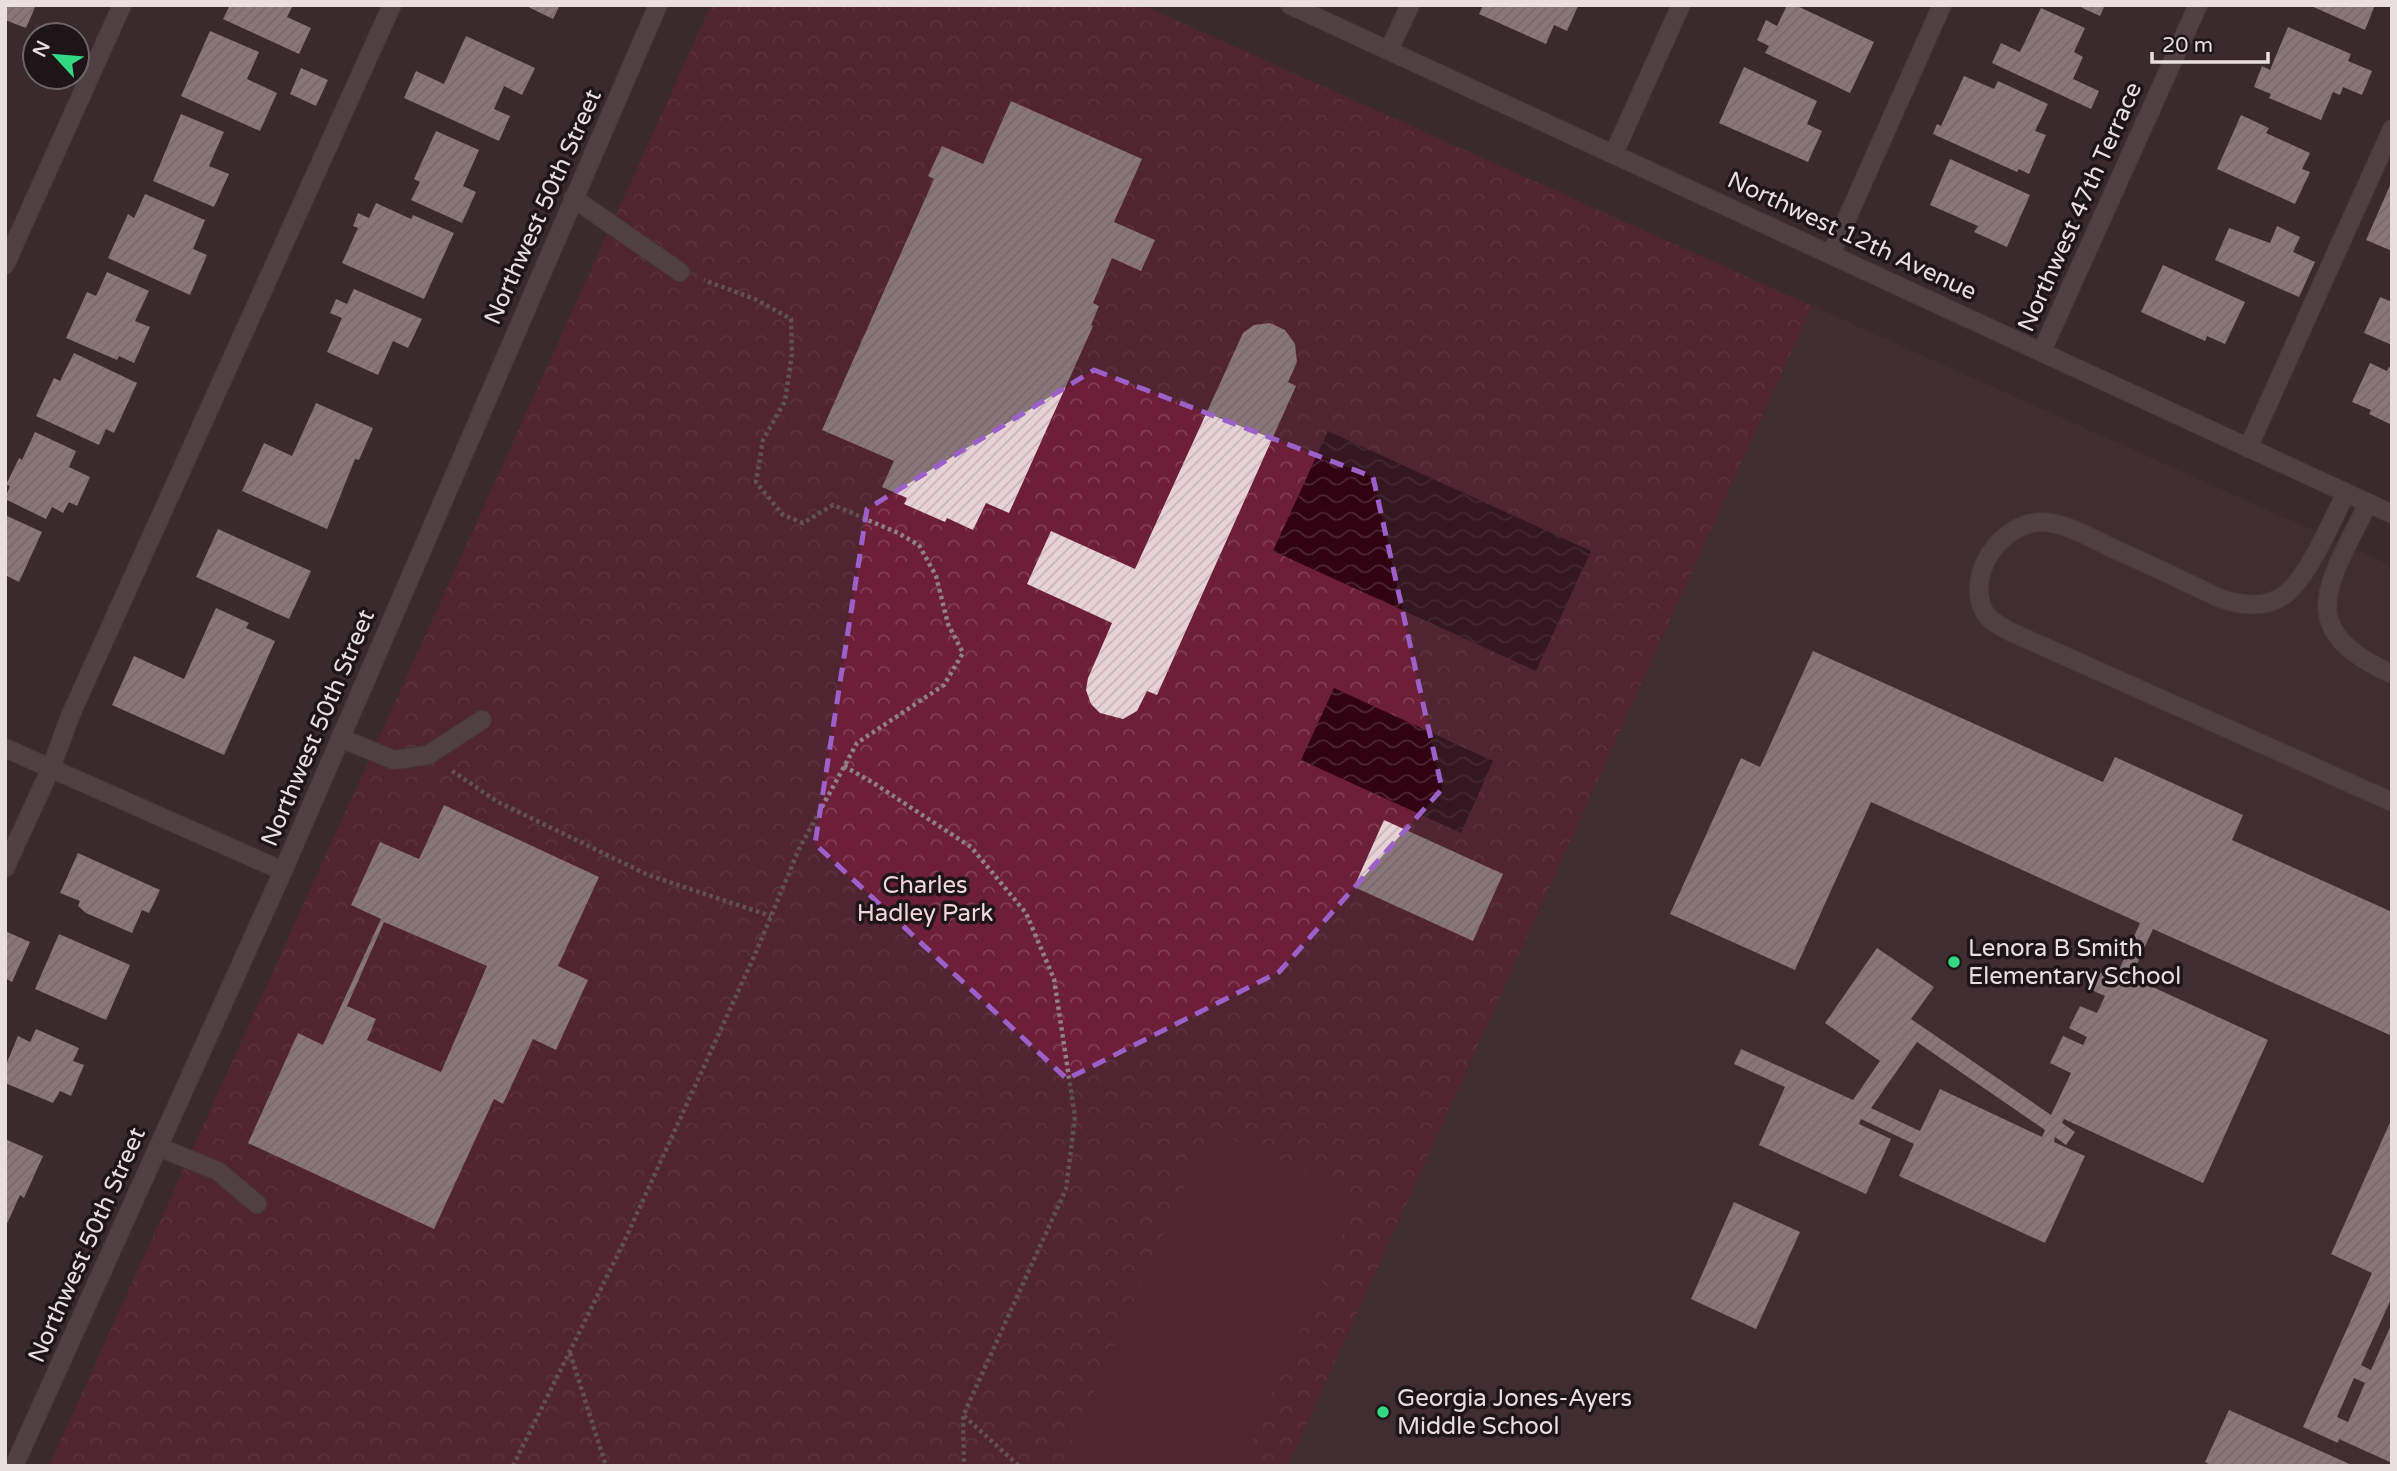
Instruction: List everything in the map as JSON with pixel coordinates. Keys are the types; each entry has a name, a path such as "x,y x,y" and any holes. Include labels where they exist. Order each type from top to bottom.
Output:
{"street":[{"path":"5,265 122,5"},
{"path":"5,868 51,768 71,714 392,5"},
{"name":"Northwest 50th Street","path":"14,1466 282,872 658,5"},
{"name":"Northwest 12th Avenue","path":"1290,5 2392,514"},
{"path":"1389,50 1409,5"},
{"path":"1614,153 1681,5"},
{"path":"1831,254 1942,5"},
{"name":"Northwest 47th Terrace","path":"2042,351 2197,5"},
{"path":"2248,448 2392,130"},
{"path":"573,198 681,272"},
{"path":"2346,493 2307,567 2283,596 2266,603 2238,604 2219,598 2085,535 2042,522 2023,526 2005,536 1993,548 1985,563 1980,594 1986,613 1996,624 2011,632 2392,802"},
{"path":"2368,503 2330,583 2327,617 2336,636 2349,651 2365,662 2392,674"},
{"path":"340,738 394,760 428,755 482,720"},
{"path":"5,748 282,872"},
{"path":"158,1147 218,1171 257,1203"}],"path":[{"path":"513,1466 624,1242 799,849 844,766 857,743 944,685 963,653 948,624 936,576 919,545 833,505 803,523 783,515 771,503 756,482 758,459 763,440 785,401 792,354 791,318 757,300 681,272"},
{"path":"428,755 498,802 648,875 771,916"},
{"path":"844,766 971,847 1026,913 1054,979 1075,1117 1066,1189 963,1416 964,1466"},
{"path":"570,1352 606,1466"},
{"path":"963,1416 1019,1466"}],"highlighted area":[{"path":"1094,370 1373,477 1442,789 1279,972 1067,1079 815,844 867,509"}],"shaded area":[{"name":"Lenora B Smith Elementary School","path":"1812,306 2392,566 2392,1466 1288,1466"}],"green space":[{"name":"Charles Hadley Park","path":"711,5 1142,5 1812,306 1288,1466 49,1466"},
{"path":"1210,1129 1360,1195 1240,1466 1061,1466"}],"water":[{"path":"1328,431 1591,551 1536,671 1273,551"},
{"path":"1334,688 1493,761 1461,833 1301,760"}],"building":[{"path":"5,5 36,5 29,21 21,21 21,26 5,20"},
{"path":"230,5 293,5 287,17 311,28 299,54 223,19"},
{"path":"524,5 560,5 553,19"},
{"path":"1483,5 1578,6 1567,31 1554,25 1546,44 1479,14"},
{"path":"1787,5 1795,5 1874,42 1850,93 1765,53 1769,46 1757,40 1766,20 1777,26"},
{"path":"2076,5 2105,5 2100,16"},
{"path":"2309,5 2375,5 2365,30"},
{"path":"2041,8 2085,28 2074,52 2083,57 2073,79 2099,91 2091,109 1992,63 2001,43 2020,52"},
{"path":"2288,27 2351,54 2348,61 2372,71 2362,95 2343,87 2340,95 2333,92 2321,120 2269,98 2271,94 2254,87 2262,66 2270,70"},
{"path":"210,31 259,52 247,79 277,93 260,131 181,96"},
{"path":"466,36 535,68 522,95 504,86 494,109 510,116 499,141 404,98 416,71 444,84"},
{"path":"1744,67 1817,101 1807,124 1822,131 1808,162 1719,123"},
{"path":"301,68 328,80 316,106 290,94"},
{"path":"1964,76 1994,89 1998,81 2048,104 2035,131 2046,135 2029,174 2019,169 2017,172 1933,134 1937,124 1941,126"},
{"path":"1011,101 1142,159 1114,222 1155,240 1141,271 1112,258 1093,303 1099,306 1091,325 1093,326 1009,513 986,503 973,530 947,518 945,522 904,504 907,498 882,487 894,461 822,430 934,179 928,176 942,146 983,164"},
{"path":"181,114 224,132 209,166 229,174 214,207 153,181"},
{"path":"2241,115 2269,128 2266,133 2310,153 2302,169 2310,172 2295,204 2217,169"},
{"path":"436,131 479,150 463,186 476,192 462,223 411,200 420,182 414,179"},
{"path":"1950,159 2030,195 2007,247 1974,232 1978,226 1930,205"},
{"path":"2392,181 2392,251 2366,240"},
{"path":"145,194 205,220 193,249 207,255 190,295 108,258 128,214 134,218"},
{"path":"376,203 411,219 413,215 454,233 424,299 342,263 358,228 353,226 358,213 369,218"},
{"path":"2277,226 2300,237 2293,252 2315,262 2299,297 2215,260 2229,228 2270,243"},
{"path":"2163,265 2245,302 2225,344 2207,336 2205,341 2141,312"},
{"path":"107,272 149,291 135,321 150,327 134,363 119,356 117,360 66,338 87,292 96,296"},
{"path":"354,289 422,319 408,348 393,341 378,375 327,352 342,318 330,313 336,299 347,304"},
{"path":"2380,297 2392,302 2392,345 2364,333"},
{"path":"1270,323 1285,330 1295,344 1297,362 1288,382 1296,386 1157,695 1147,691 1137,711 1123,719 1100,713 1091,704 1086,690 1088,678 1112,623 1027,584 1051,531 1135,569 1243,333 1254,325"},
{"path":"74,353 137,383 114,433 106,429 99,445 36,416 54,378 60,381"},
{"path":"2370,363 2387,371 2389,367 2392,368 2392,425 2369,414 2371,410 2352,402"},
{"path":"316,403 373,428 359,460 355,459 327,529 242,491 264,443 292,456"},
{"path":"35,432 76,451 69,467 90,477 77,506 69,502 63,513 52,507 46,519 5,499 10,486 6,485"},
{"path":"5,515 42,532 19,582 5,575"},
{"path":"218,529 311,571 289,619 196,577"},
{"path":"216,608 249,623 246,628 275,641 224,755 112,705 134,656 184,679"},
{"path":"1813,651 2103,782 2115,757 2243,815 2232,840 2392,912 2392,1036 2153,929 2131,977 2268,1040 2203,1183 2064,1119 2062,1123 2075,1132 2066,1145 2055,1137 2054,1142 2085,1156 2045,1243 1899,1176 1914,1144 1861,1119 1859,1124 1891,1139 1866,1194 1759,1145 1785,1087 1734,1064 1741,1049 1853,1100 1880,1061 1825,1023 1877,948 1934,987 1911,1019 2051,1115 2071,1073 2050,1063 2063,1036 2083,1045 2087,1037 2069,1028 2080,1006 2097,1013 2105,996 2089,989 2097,971 2115,979 2140,923 1871,802 1795,970 1670,914 1741,758 1760,767","holes":["1917,1042 2045,1130 2042,1137 1940,1089 1920,1131 1871,1108"]},
{"path":"444,805 599,877 558,966 588,980 556,1050 533,1039 503,1104 494,1099 434,1229 248,1143 298,1033 323,1045 381,919 351,905 380,842 419,859","holes":["384,922 487,966 441,1072 367,1040 376,1019 347,1006"]},
{"path":"1384,820 1503,874 1473,941 1354,887"},
{"path":"78,853 160,890 149,913 142,910 132,933 86,913 78,906 80,901 60,893"},
{"path":"5,931 30,942 12,982 5,978"},
{"path":"59,934 130,965 106,1020 35,989"},
{"path":"36,1029 79,1048 73,1061 84,1065 71,1096 60,1091 53,1103 5,1083 5,1067 18,1036 30,1042"},
{"path":"2392,1118 2392,1297 2361,1365 2371,1370 2392,1323 2392,1463 2339,1439 2338,1443 2303,1427 2372,1273 2331,1254","holes":["2354,1378 2365,1383 2348,1422 2337,1417"]},
{"path":"5,1139 43,1156 24,1198 20,1195 5,1228"},
{"path":"1734,1202 1800,1232 1756,1329 1691,1299"},
{"path":"2229,1410 2354,1466 2213,1466 2205,1462"}],"place":[{"name":"Lenora B Smith Elementary School","path":"1954,962"},
{"name":"Georgia Jones-Ayers Middle School","path":"1383,1412"}]}
